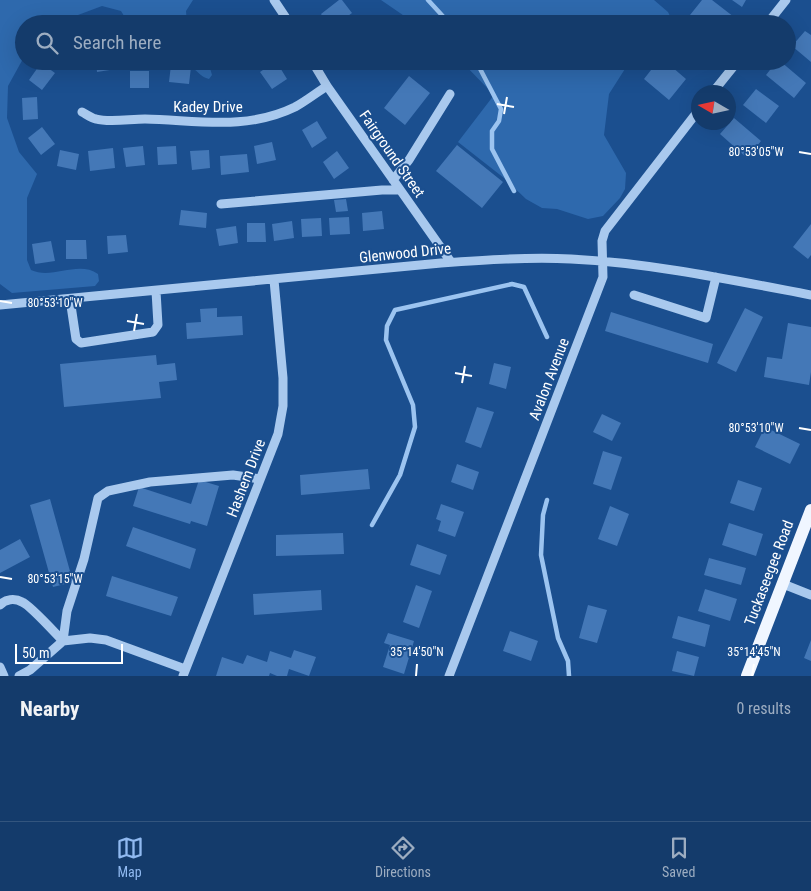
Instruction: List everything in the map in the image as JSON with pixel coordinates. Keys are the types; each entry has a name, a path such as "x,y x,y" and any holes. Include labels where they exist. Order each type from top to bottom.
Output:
{"main road":[{"name":"Tuckaseegee Road","path":"747,676 811,510"}],"street":[{"path":"274,0 284,15"},
{"path":"774,15 786,0"},
{"name":"Fairground Street","path":"317,70 326,86 451,262"},
{"path":"719,85 731,70"},
{"name":"Kadey Drive","path":"82,112 94,119 103,120 148,119 204,123 254,120 274,115 296,106 326,86"},
{"path":"393,180 409,160 450,94"},
{"name":"Avalon Avenue","path":"449,676 603,277 602,241 605,231 691,120"},
{"path":"221,204 400,190"},
{"name":"Glenwood Drive","path":"0,305 451,262 513,259 570,259 604,262 716,277 811,295"},
{"path":"634,295 706,318 716,277"},
{"name":"Hashem Drive","path":"184,673 278,434 283,406 283,378 274,280"},
{"path":"70,299 76,339 81,343 153,332 158,325 156,291"},
{"path":"63,641 67,611 84,559 98,498 108,491 150,482 233,475 260,479"},
{"path":"783,584 811,595"},
{"path":"0,605 5,601 24,602 63,641"},
{"path":"18,676 30,670 63,641 90,638 106,640 184,673"},
{"path":"0,667 4,676"}],"shaded area":[{"path":"0,0 193,0 186,11 186,15 123,15 121,11 102,6 78,15 15,15 15,70 17,70 8,86 7,118 19,152 37,174 27,198 27,260 31,270 48,273 74,269 90,270 98,274 99,281 95,286 12,293 0,284"},
{"path":"381,0 654,0 670,15 403,15"},
{"path":"195,70 211,70 212,75 209,79"},
{"path":"470,70 624,70 609,94 604,135 626,173 625,189 620,198 603,216 588,219 557,209 542,208 526,199 504,178 458,142 494,95"}],"building":[{"path":"339,0 342,0 352,13 349,15 321,14"},
{"path":"702,0 712,0 731,15 690,15"},
{"path":"732,0 746,0 742,7"},
{"path":"805,31 811,35 811,62 796,49 796,41"},
{"path":"36,70 51,70 55,73 42,90 29,80"},
{"path":"170,70 191,70 189,84 169,82"},
{"path":"263,70 282,70 287,79 272,89 260,72"},
{"path":"651,70 676,70 686,79 669,100 644,79"},
{"path":"770,70 791,70 806,83 794,98 766,75"},
{"path":"130,71 149,71 149,88 130,88"},
{"path":"409,76 430,93 405,125 384,108"},
{"path":"756,89 779,106 766,123 743,105"},
{"path":"37,97 38,119 23,120 22,98"},
{"path":"736,120 761,141 747,158 720,134 724,130 736,130"},
{"path":"317,121 327,138 312,148 302,130"},
{"path":"42,127 55,144 41,155 28,138"},
{"path":"272,142 276,160 257,164 254,146"},
{"path":"457,145 503,182 482,208 436,171"},
{"path":"143,146 145,165 126,167 123,148"},
{"path":"176,146 177,164 158,165 157,147"},
{"path":"113,148 115,168 90,171 88,151"},
{"path":"60,150 79,154 76,170 57,166"},
{"path":"209,150 210,168 192,170 190,151"},
{"path":"337,151 349,168 334,179 323,162"},
{"path":"247,154 249,172 221,175 220,156"},
{"path":"346,199 348,211 336,212 334,200"},
{"path":"181,210 207,213 206,228 179,225"},
{"path":"382,211 384,229 363,231 362,213"},
{"path":"349,217 350,234 330,235 329,218"},
{"path":"321,218 322,236 302,237 301,219"},
{"path":"292,221 294,238 274,241 272,224"},
{"path":"247,223 265,223 266,242 247,242"},
{"path":"811,224 811,255 808,259 793,247"},
{"path":"236,226 238,243 219,246 216,229"},
{"path":"126,235 128,252 108,254 107,236"},
{"path":"66,240 86,240 87,259 66,259"},
{"path":"51,241 55,261 35,264 32,244"},
{"path":"217,308 217,317 242,316 243,335 187,339 186,323 201,322 200,309"},
{"path":"745,308 763,317 736,372 717,363"},
{"path":"611,312 713,344 708,363 605,331"},
{"path":"788,323 811,327 811,372 809,385 764,377 767,357 782,359"},
{"path":"156,355 157,365 175,363 177,380 159,382 161,398 64,407 60,364"},
{"path":"494,363 511,367 506,389 489,384"},
{"path":"477,407 494,412 481,448 465,442"},
{"path":"602,414 621,423 612,441 593,432"},
{"path":"765,427 800,444 790,464 755,447"},
{"path":"603,451 622,457 611,490 593,484"},
{"path":"457,464 479,472 473,490 451,482"},
{"path":"368,469 370,489 301,495 300,475"},
{"path":"199,480 219,486 207,526 191,521 190,524 133,506 139,487 191,504"},
{"path":"738,480 762,488 754,511 730,503"},
{"path":"50,499 73,582 53,587 30,505"},
{"path":"441,504 464,512 455,537 438,531 441,521 436,519"},
{"path":"610,506 629,514 617,546 598,539"},
{"path":"729,523 763,534 756,556 722,545"},
{"path":"133,527 196,549 190,569 126,546"},
{"path":"343,533 344,554 276,556 276,535"},
{"path":"20,539 30,557 0,573 0,550"},
{"path":"417,544 447,555 440,575 410,565"},
{"path":"709,558 746,568 741,585 704,575"},
{"path":"112,576 178,597 171,616 106,596"},
{"path":"416,585 432,591 419,628 403,622"},
{"path":"705,589 737,599 730,621 698,611"},
{"path":"321,590 322,610 254,615 253,594"},
{"path":"588,605 607,610 597,643 579,638"},
{"path":"678,616 710,625 705,647 672,638"},
{"path":"510,631 538,641 531,661 503,651"},
{"path":"388,633 414,641 404,674 383,667 390,645 384,643"},
{"path":"811,640 811,661 804,658"},
{"path":"294,650 316,657 309,676 289,669 287,676 277,676 270,673 269,676 216,676 222,657 243,664 247,655 267,662 270,651 291,658"},
{"path":"677,651 699,657 694,676 672,671"}],"waterway":[{"path":"428,0 442,15"},
{"path":"481,70 501,109 499,121 492,131 492,149 514,191"},
{"path":"372,525 400,475 415,427 413,405 386,340 387,326 395,310 512,284 524,287 547,337"},
{"path":"547,500 543,515 541,555 558,638 568,661 569,676"}]}
